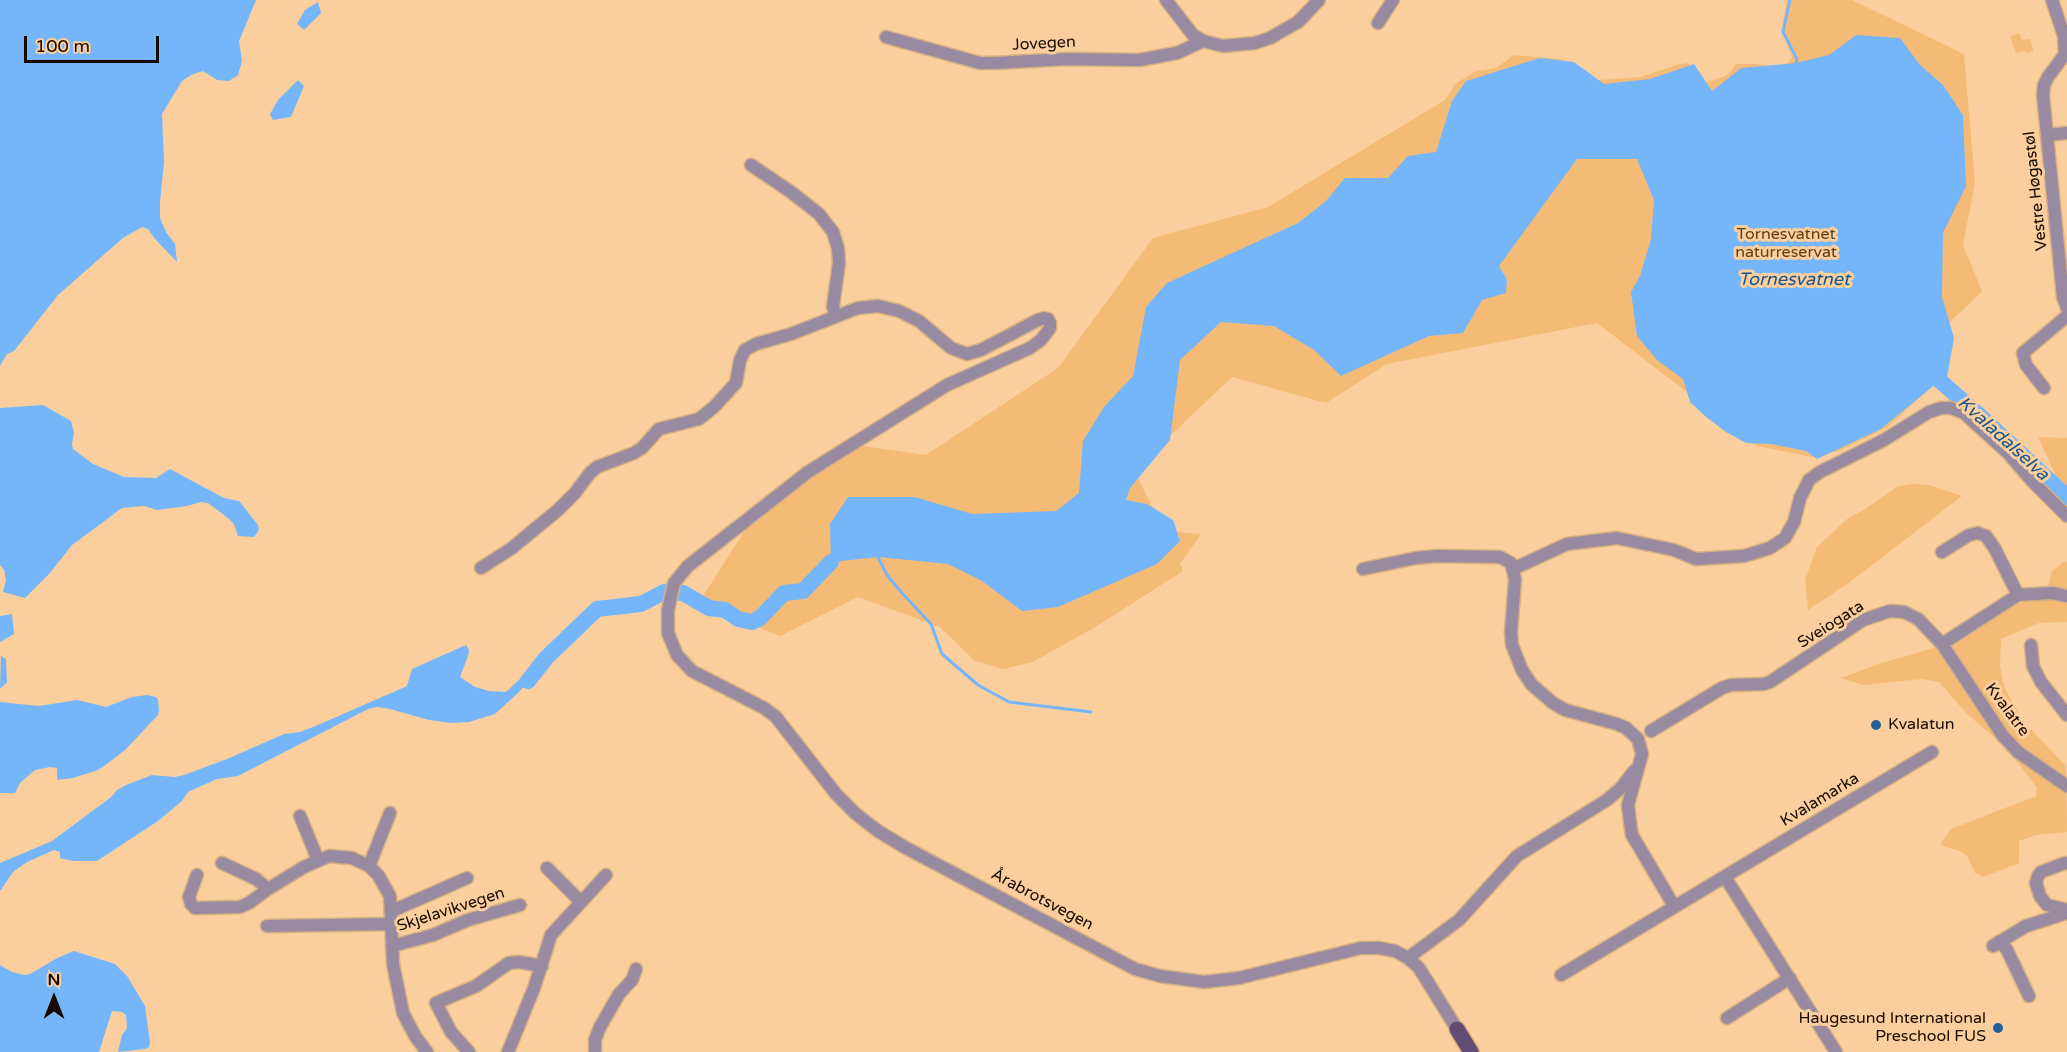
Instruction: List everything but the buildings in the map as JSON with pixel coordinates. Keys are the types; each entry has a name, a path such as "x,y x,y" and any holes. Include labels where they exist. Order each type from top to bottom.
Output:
{"main road":[{"path":"1457,1029 1471,1052"}],"street":[{"path":"1166,0 1189,30 1203,41 1223,46 1238,46 1270,38 1298,22 1319,0"},
{"path":"1378,23 1393,0"},
{"name":"Vestre Høgastøl","path":"2052,0 2062,28 2066,49 2063,58 2044,85 2043,95 2063,297 2067,309"},
{"name":"Jovegen","path":"886,37 980,63 1066,59 1139,60 1177,53 1203,41"},
{"path":"2048,135 2067,133"},
{"path":"481,568 512,548 558,510 597,467 634,453 660,429 699,419 714,407 736,383 740,360 745,350 836,316 833,307 839,264 838,248 833,232 819,214 752,165"},
{"name":"Årabrotsvegen","path":"836,316 858,308 878,306 900,311 919,321 951,348 966,354 981,350 1044,318 1050,323 1050,328 1041,340 1030,348 947,385 808,472 688,566 674,583 670,598 668,633 671,645 684,664 708,680 749,700 776,717 816,770 856,814 878,831 1135,969 1160,976 1204,982 1239,978 1361,948 1395,951 1408,958"},
{"path":"2044,388 2026,365 2024,353 2067,316"},
{"path":"1513,569 1566,544 1617,538 1674,550 1696,559 1744,556 1770,548 1785,538 1794,522 1800,498 1809,480 1820,472 1884,440 1929,412 1941,408 1951,408 1964,413 2008,453 2067,516"},
{"path":"1942,552 1969,535 1978,533 1986,536 2018,595"},
{"path":"1363,569 1437,556 1500,557 1511,563 1514,592 1511,633 1515,656 1532,685 1559,707 1575,714 1617,724 1633,733 1641,747 1641,763 1628,805 1631,829 1639,848 1674,906"},
{"path":"1942,644 2018,595 2052,593 2067,596"},
{"name":"Sveiogata","path":"1651,730 1722,688 1731,685 1770,682 1863,620 1890,611 1904,612 1918,620 1942,644"},
{"name":"Kvalatre","path":"1942,644 2002,736 2018,752 2065,780"},
{"path":"2031,645 2033,666 2041,682 2067,715"},
{"name":"Kvalamarka","path":"1561,975 1932,752"},
{"path":"1457,1029 1419,968 1408,958 1459,920 1518,856 1607,800 1621,788 1641,763"},
{"path":"197,875 189,897 190,904 195,908 240,907 318,860 329,856 352,858 369,866 390,813"},
{"path":"300,816 318,860"},
{"path":"222,863 256,879 268,889"},
{"path":"2065,863 2041,872 2036,883 2040,896 2047,905 2067,911"},
{"name":"Skjelavikvegen","path":"369,866 385,885 390,896 396,985 403,1013 415,1036 427,1052"},
{"path":"547,868 580,901"},
{"path":"508,1052 542,966 551,934 606,875"},
{"path":"1725,877 1836,1052"},
{"name":"Skjelavikvegen","path":"392,911 467,878"},
{"name":"Skjelavikvegen","path":"392,946 417,940 468,920 520,905"},
{"path":"2029,996 2007,950 1996,944 2026,926 2067,911"},
{"name":"Skjelavikvegen","path":"267,926 392,924"},
{"path":"469,1052 452,1032 436,1003 476,986 509,963 519,962 542,966"},
{"path":"595,1052 595,1040 600,1027 619,994 632,980 636,969"},
{"path":"1727,1018 1790,978"}],"green space":[{"name":"Tornesvatnet","path":"1787,0 1852,0 1964,54 1975,183 1963,245 1982,291 1947,325 1942,377 1888,427 1842,450 1812,457 1757,446 1597,323 1387,364 1326,403 1232,377 1134,470 1172,548 1180,541 1177,532 1201,534 1180,564 1183,571 1097,626 1033,662 1003,669 975,661 940,627 858,597 780,636 698,604 752,519 805,476 863,446 926,455 1058,368 1153,238 1268,207 1445,100 1455,84 1476,71 1496,68 1514,55 1561,59 1599,80 1641,77 1689,63 1702,84 1728,75 1736,64 1784,67 1792,58 1782,27"},
{"path":"2019,33 2022,40 2030,39 2034,51 2016,53 2010,37"},
{"path":"2038,437 2067,438 2067,498 2065,496"},
{"path":"1929,485 1962,496 1850,582 1808,610 1805,580 1817,547 1847,519 1898,486"},
{"path":"2065,561 2067,563 2067,622 2039,623 2001,639 2000,666 2004,687 2023,721 2066,766 2067,832 2036,835 2019,841 2019,863 1983,877 1975,873 1967,856 1960,851 1942,846 1941,843 1951,829 2036,796 2037,788 2008,749 1966,713 1939,682 1922,679 1863,685 1841,678 1878,664 1937,647 1986,623 2019,600 2048,586 2052,571"}],"water":[{"path":"0,0 256,0 239,41 242,61 238,75 229,81 217,80 203,71 191,75 182,81 162,114 164,162 160,218 175,244 177,262 148,229 142,227 123,238 58,295 14,351 7,354 0,366"},
{"path":"318,2 321,13 304,30 297,24 305,10"},
{"name":"Tornesvatnet","path":"1856,35 1900,38 1920,65 1943,85 1963,115 1966,186 1943,233 1942,297 1954,338 1947,377 1881,429 1817,459 1806,451 1771,444 1746,443 1706,417 1690,402 1683,379 1658,361 1637,336 1631,292 1640,276 1651,239 1654,200 1637,159 1577,159 1499,266 1507,280 1506,293 1482,300 1463,333 1429,336 1341,376 1314,350 1274,326 1221,322 1180,360 1170,440 1130,488 1126,500 1147,504 1173,520 1180,541 1157,564 1058,607 1022,611 982,581 948,564 878,557 831,562 830,524 848,497 915,497 972,514 1056,511 1079,493 1083,441 1104,407 1133,376 1146,307 1167,283 1298,223 1325,202 1345,178 1388,178 1408,156 1436,152 1452,101 1466,81 1540,58 1574,62 1604,84 1650,79 1694,64 1712,91 1741,68 1796,63 1829,55"},
{"path":"298,80 304,86 291,117 273,120 270,114 278,100"},
{"path":"43,405 71,421 74,433 73,449 93,464 124,477 156,478 170,469 224,498 239,501 258,525 259,530 254,537 238,536 234,524 208,503 201,502 157,510 144,506 122,508 72,545 50,573 25,598 3,592 6,580 4,570 0,565 0,408"},
{"path":"12,614 14,634 0,642 0,616"},
{"path":"466,645 469,650 468,656 460,677 475,687 506,692 523,676 528,681 495,714 469,722 452,723 429,720 390,709 377,707 368,709 238,776 217,779 188,792 182,801 158,821 97,861 73,861 60,858 60,852 54,850 27,862 13,872 0,891 0,863 52,841 126,785 152,775 175,777 184,775 284,734 300,732 318,725 407,686 412,669"},
{"path":"1,656 6,659 7,682 0,689"},
{"path":"147,695 156,697 158,700 158,715 125,750 98,770 73,778 57,780 57,768 35,770 20,783 15,793 0,793 0,702 39,706 77,700 106,707 132,697"},
{"path":"74,951 115,964 127,976 145,1006 149,1047 118,1052 122,1035 127,1028 126,1015 112,1011 99,1052 0,1052 0,965 12,972 30,974"}],"waterway":[{"path":"1790,0 1783,32 1797,59 1796,63"},
{"name":"Kvaladalselva","path":"1940,381 2067,497"},
{"path":"878,557 887,575 931,624 942,654 978,685 1009,702 1091,712"},
{"path":"528,681 546,658 597,609 641,604 664,592 683,593 709,608 725,610 738,619 752,622 760,618 784,593 803,591 831,562"}],"place":[{"name":"Kvalatun","path":"1876,725"},
{"name":"Haugesund International Preschool FUS","path":"1998,1028"}],"park label":[{"name":"Tornesvatnet naturreservat","path":"1786,244"}]}
